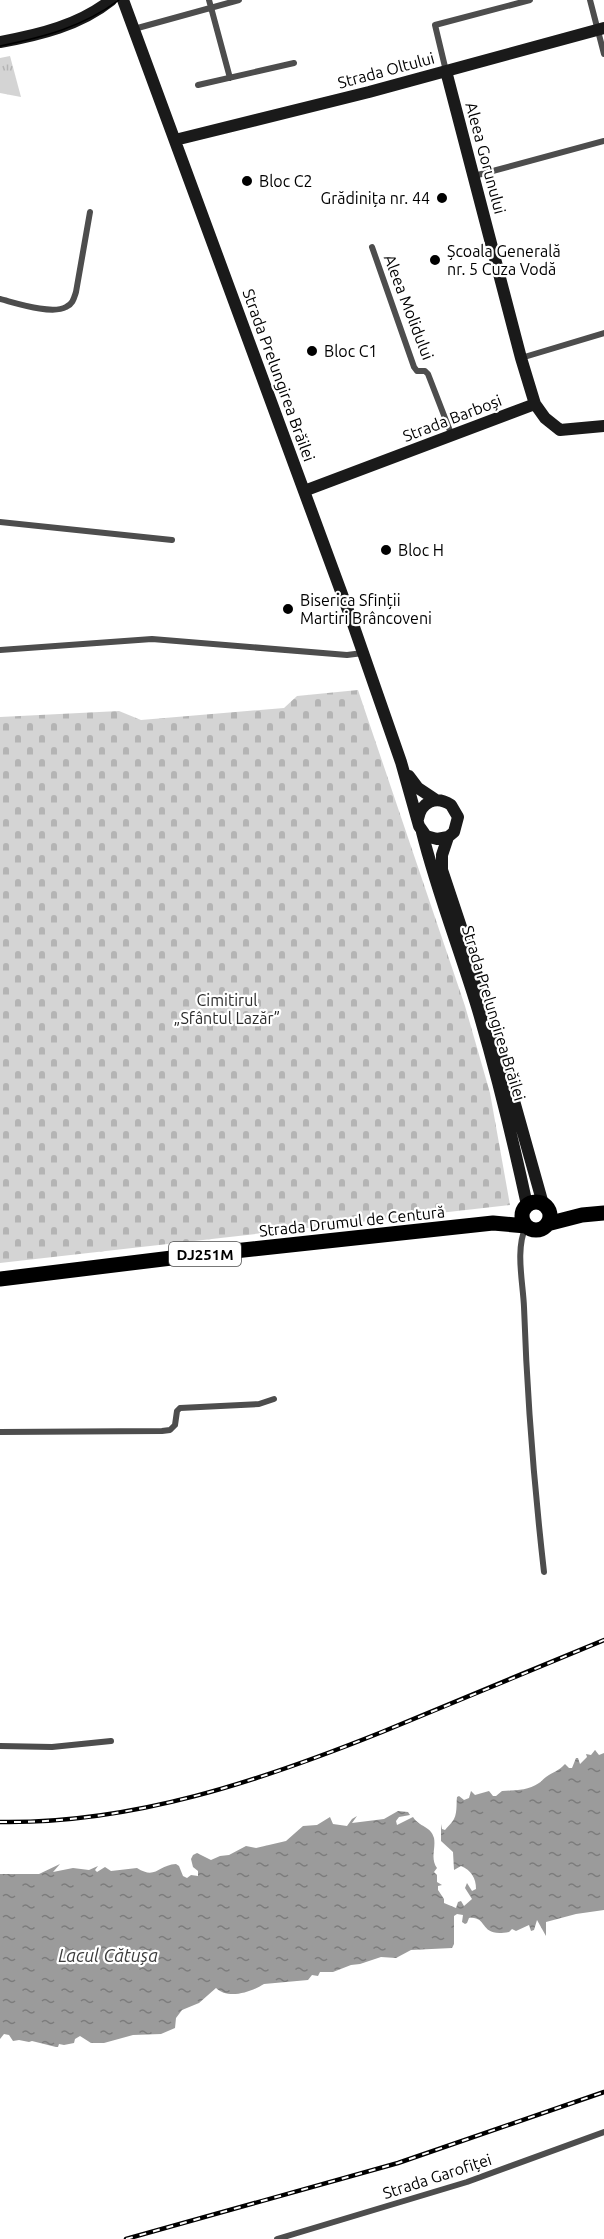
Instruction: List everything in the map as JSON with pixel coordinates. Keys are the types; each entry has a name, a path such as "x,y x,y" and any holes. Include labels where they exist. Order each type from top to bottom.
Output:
{"highway":[{"path":"493,1223 535,1202 582,1215"},
{"path":"545,1205 550,1215 547,1224"},
{"path":"526,1207 522,1217 526,1226"},
{"path":"493,1223 526,1226 535,1230 547,1224 582,1215 604,1213"},
{"name":"Strada Drumul de Centură","path":"0,1279 493,1223"}],"main road":[{"path":"0,42 78,21 111,0"},
{"name":"Strada Prelungirea Brăilei","path":"123,0 363,653 418,819"},
{"name":"Strada Oltului","path":"175,140 601,29"},
{"name":"Aleea Gorunului","path":"446,71 521,358 536,404"},
{"path":"536,404 545,418 560,429 604,426"},
{"name":"Strada Barboși","path":"304,491 536,404"},
{"name":"Strada Prelungirea Brăilei","path":"401,762 418,788 436,800"},
{"path":"436,800 446,802 455,810 457,825 448,837 443,839 431,838 422,832 418,819 422,808 430,801 436,800"},
{"name":"Strada Prelungirea Brăilei","path":"422,832 433,875 467,974 505,1106 526,1207"},
{"name":"Strada Prelungirea Brăilei","path":"448,837 442,855 442,870 488,1008 545,1205"}],"street":[{"path":"134,29 210,4 239,0"},
{"name":"Aleea Gorunului","path":"446,71 435,25 530,0"},
{"path":"590,0 601,29 604,54"},
{"path":"210,4 230,78"},
{"path":"198,85 294,63"},
{"path":"474,176 604,141"},
{"path":"0,299 50,310 68,307 76,291 90,212"},
{"name":"Aleea Molidului","path":"372,247 414,367 417,371 425,371 428,374 452,437"},
{"path":"521,358 604,333"},
{"path":"0,522 172,540"},
{"path":"0,650 152,639 347,655 363,653"},
{"path":"526,1226 522,1234 520,1249 525,1351 530,1434 544,1572"},
{"path":"0,1432 170,1430 175,1425 177,1411 180,1408 259,1404 274,1399"},
{"path":"0,1746 52,1747 111,1741"},
{"name":"Strada Garofiței","path":"277,2239 467,2182 604,2132"}],"green space":[{"path":"10,56 21,97 0,93 0,58"},
{"name":"Cimitirul „Sfântul Lazăr”","path":"358,690 465,1006 490,1093 510,1205 0,1263 0,717 119,711 141,720 284,708 297,696"}],"water":[{"name":"Lacul Cătușa","path":"595,1750 599,1755 604,1753 604,1910 546,1922 546,1936 537,1920 534,1930 531,1931 529,1925 516,1931 512,1929 509,1932 499,1933 488,1930 475,1918 469,1918 465,1924 462,1922 463,1915 457,1914 454,1916 452,1948 411,1950 396,1958 381,1957 333,1972 320,1972 318,1976 312,1975 308,1980 264,1984 240,1994 227,1994 216,1988 199,2003 182,2010 176,2018 175,2028 161,2034 133,2035 104,2043 91,2043 80,2036 75,2039 74,2043 59,2044 58,2047 32,2041 13,2041 9,2035 4,2034 0,2039 0,1874 39,1874 60,1864 53,1872 73,1868 89,1870 98,1866 95,1870 97,1872 105,1867 111,1871 137,1868 149,1873 176,1864 183,1876 187,1878 191,1875 198,1876 198,1871 193,1867 191,1859 197,1853 211,1860 229,1855 246,1846 256,1848 286,1841 303,1826 317,1825 330,1817 333,1824 347,1826 357,1816 352,1823 384,1819 398,1811 408,1812 410,1815 399,1817 396,1821 397,1825 413,1817 432,1834 434,1861 437,1868 434,1872 437,1875 437,1882 442,1885 438,1886 438,1890 444,1903 456,1908 458,1902 461,1901 464,1906 472,1899 465,1888 467,1883 472,1891 476,1889 474,1878 468,1870 461,1866 454,1870 453,1852 441,1841 441,1824 442,1829 445,1830 454,1819 457,1797 464,1800 469,1798 471,1791 475,1795 489,1791 496,1796 502,1791 530,1787 540,1783 565,1764 572,1768 576,1758 580,1764 587,1757 586,1754 591,1755"}],"tram line":[{"path":"0,46 62,30 91,17 119,0"}],"railway":[{"path":"0,1822 49,1821 98,1816 147,1807 242,1783 382,1732 604,1640"},
{"path":"126,2239 398,2163 604,2092"}],"place":[{"name":"Bloc C2","path":"247,181"},
{"name":"Grădinița nr. 44","path":"442,198"},
{"name":"Școala Generală nr. 5 Cuza Vodă","path":"435,260"},
{"name":"Bloc C1","path":"312,351"},
{"name":"Bloc H","path":"386,550"},
{"name":"Biserica Sfinții Martiri Brâncoveni","path":"288,609"}]}
